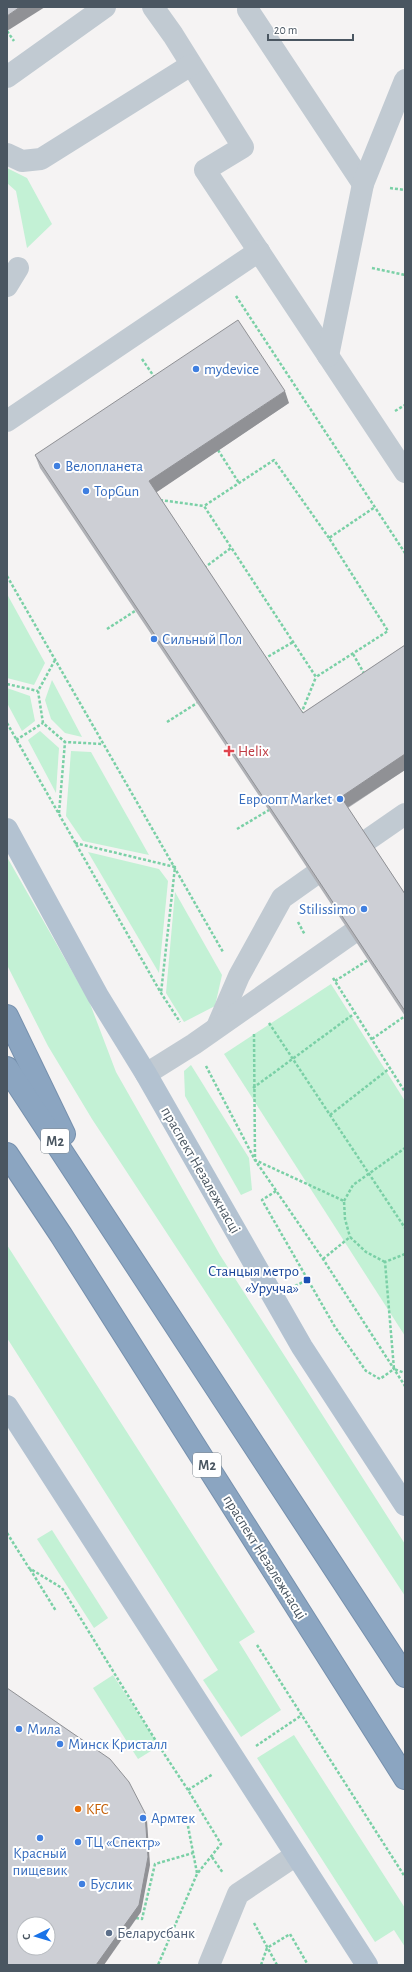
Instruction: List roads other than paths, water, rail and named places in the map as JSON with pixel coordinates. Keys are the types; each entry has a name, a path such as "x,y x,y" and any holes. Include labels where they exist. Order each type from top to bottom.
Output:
{"highway":[{"path":"7,1016 102,1214"},
{"name":"М2","path":"7,1068 405,1676"},
{"name":"праспект Незалежнасці","path":"7,1154 61,1235 405,1778"},
{"path":"7,1180 61,1235"}],"main road":[{"name":"праспект Незалежнасці","path":"7,829 98,996 146,1074 302,1347 405,1505"},
{"path":"7,1406 367,1965"}],"street":[{"path":"7,77 105,7"},
{"path":"153,7 243,147 205,170 405,472"},
{"path":"248,10 363,184"},
{"path":"7,154 22,161 42,159 191,65"},
{"path":"328,356 363,184 405,80"},
{"path":"7,421 259,251"},
{"path":"366,841 405,814"},
{"path":"217,1027 238,976 282,898 313,876"},
{"path":"146,1074 194,1044 351,934"},
{"path":"209,1965 238,1894 296,1856"}],"place":[{"name":"mydevice","path":"196,369"},
{"name":"Велопланета","path":"57,466"},
{"name":"TopGun","path":"86,491"},
{"name":"Сильный Пол","path":"154,639"},
{"name":"Helix","path":"229,751"},
{"name":"Евроопт Market","path":"340,799"},
{"name":"Stilissimo","path":"364,909"},
{"name":"Станцыя метро «Уручча»","path":"307,1280"},
{"name":"Мила","path":"19,1729"},
{"name":"Минск Кристалл","path":"60,1744"},
{"name":"KFC","path":"78,1809"},
{"name":"Армтек","path":"143,1818"},
{"name":"Красный пищевик","path":"40,1838"},
{"name":"ТЦ «Спектр»","path":"78,1842"},
{"name":"Буслик","path":"82,1884"},
{"name":"Беларусбанк","path":"109,1933"}]}
